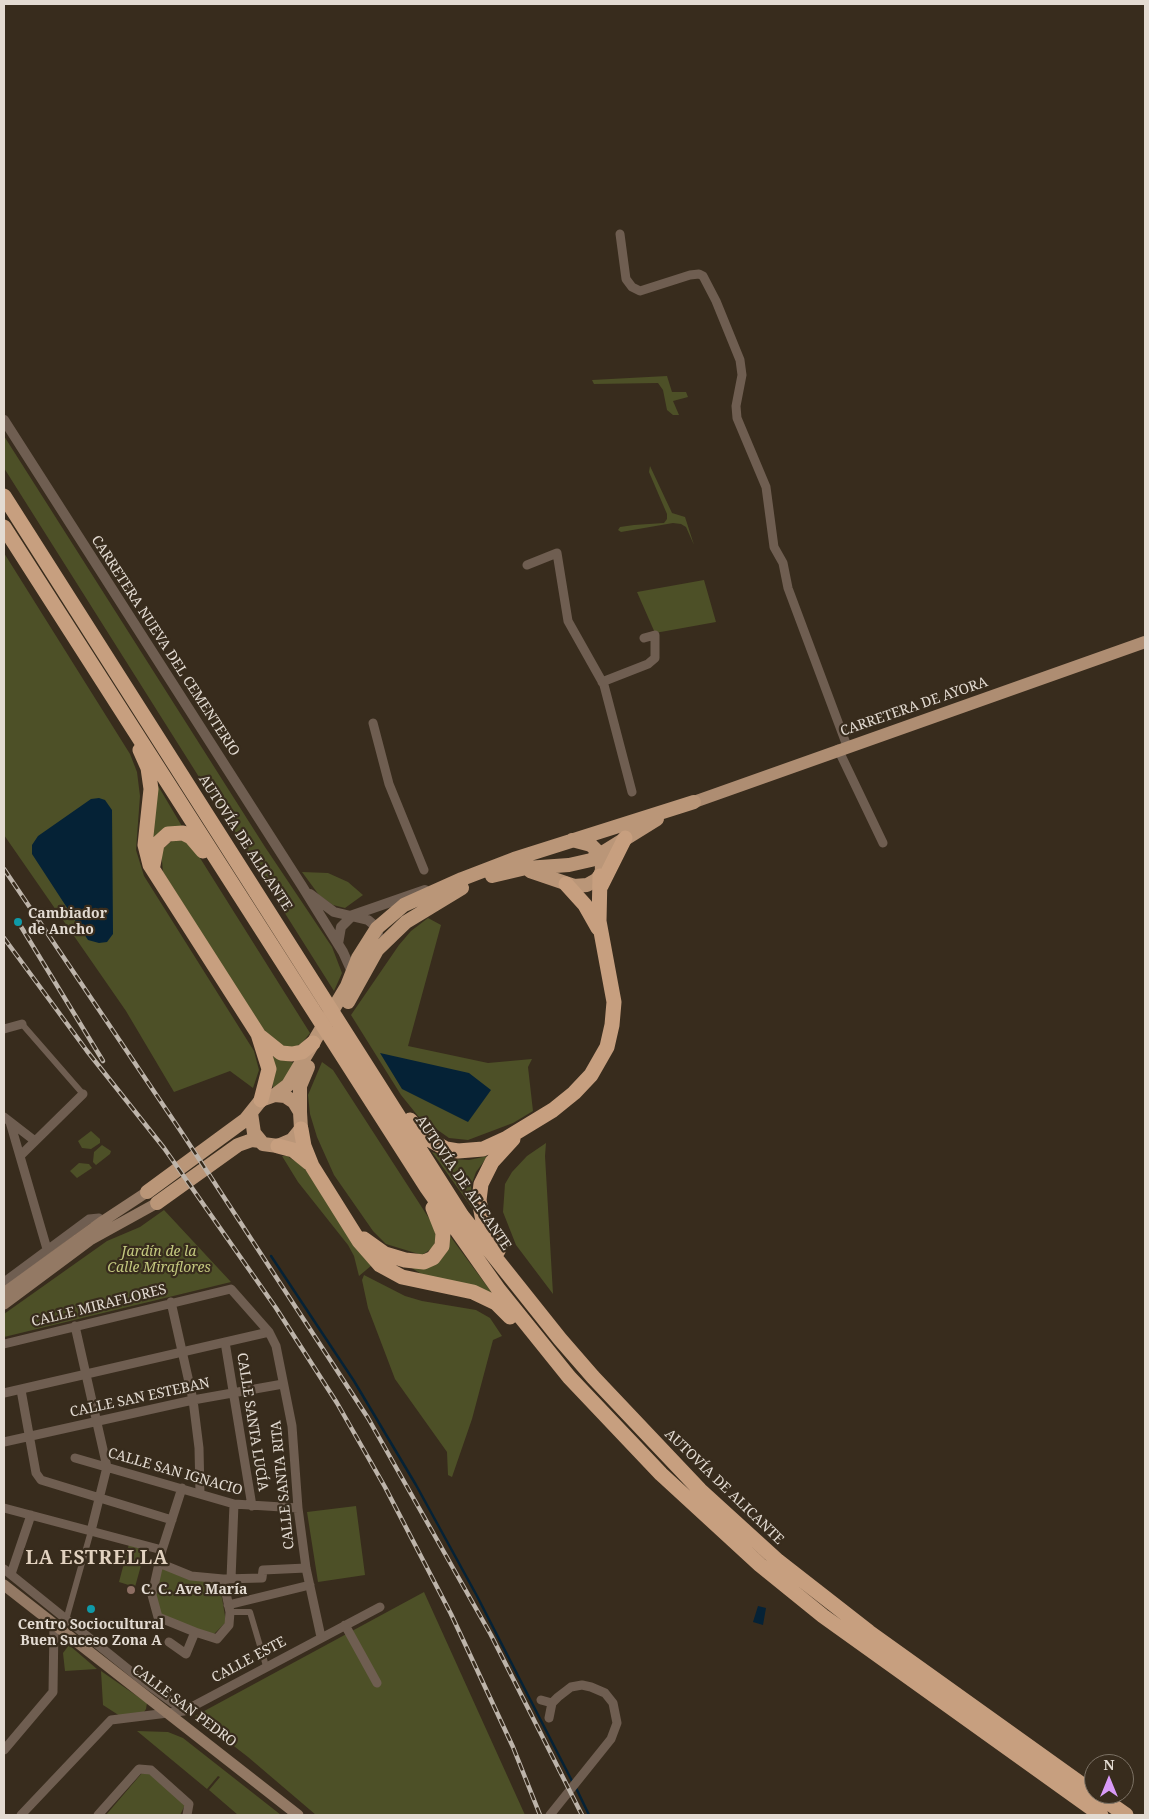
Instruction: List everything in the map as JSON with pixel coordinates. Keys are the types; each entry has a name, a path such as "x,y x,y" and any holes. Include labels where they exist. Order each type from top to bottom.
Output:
{"highway":[{"name":"AUTOVÍA DE ALICANTE","path":"4,496 379,1082 390,1104 462,1216 593,1377 700,1490 733,1522 833,1605 1084,1785"},
{"path":"4,527 427,1188 499,1290 545,1347 623,1435 706,1517 760,1565 823,1616 1101,1815"},
{"path":"125,717 148,768 151,789 145,845 153,869 258,1034 266,1054 269,1069 268,1098"},
{"path":"147,1192 210,1146 268,1098 281,1092 316,1046 377,950 406,922 450,894 476,882 514,870 580,863 601,855 654,821 694,802"},
{"path":"350,990 352,972 358,958 377,928 404,905 462,879 571,840 694,802"},
{"path":"153,869 154,851 161,839 168,834 183,833 191,837 220,876 234,888"},
{"path":"600,883 625,838"},
{"path":"512,1279 483,1221 479,1200 482,1184 492,1162 503,1147 574,1093 591,1075 607,1047 614,1002 599,921 601,855 591,845 571,840"},
{"path":"571,840 562,852 560,865 566,884 585,905 602,939"},
{"path":"514,870 540,873 574,886 600,883"},
{"path":"258,1034 271,1047 281,1053 292,1054 316,1046"},
{"path":"316,1046 300,1086 300,1129 312,1166 363,1247 380,1265 402,1277 458,1288 486,1297 502,1308 529,1338 545,1347"},
{"path":"379,1082 419,1132 435,1144 446,1149 458,1151 483,1149 532,1124"},
{"path":"268,1098 285,1096 294,1102 300,1112"},
{"path":"251,1113 252,1128 260,1141 267,1145 278,1146 298,1153 312,1166"},
{"path":"278,1146 292,1140 300,1129"},
{"path":"157,1203 246,1141 260,1141"},
{"path":"348,1221 364,1239 385,1254 415,1262 433,1258 442,1246 444,1232 433,1209 427,1188"},
{"name":"AUTOVÍA DE ALICANTE","path":"1110,1804 1126,1815"}],"main road":[{"name":"CARRETERA DE AYORA","path":"694,802 1145,642"},
{"path":"4,1293 103,1221 147,1192"},
{"path":"4,1304 90,1240 157,1203"},
{"name":"CALLE SAN PEDRO","path":"4,1585 164,1712 233,1762 298,1815"}],"street":[{"path":"620,234 626,280 632,287 640,291 690,275 699,274 704,277 716,301 740,360 742,375 736,406 737,418 766,486 774,547 783,563 788,588 842,748 883,843"},
{"name":"CARRETERA NUEVA DEL CEMENTERIO","path":"4,420 302,886 340,948 352,972"},
{"path":"527,565 557,553 568,621 602,682 632,792"},
{"path":"602,682 648,664 655,658 655,635 644,638"},
{"path":"373,722 389,784 424,870"},
{"path":"377,928 379,940 377,950 367,957 358,958 340,948 341,927 353,915 462,879"},
{"name":"CARRETERA NUEVA DEL CEMENTERIO","path":"302,886 326,908 368,920 377,928"},
{"path":"4,1029 22,1024 83,1094 20,1156"},
{"path":"7,1119 34,1141"},
{"path":"7,1119 48,1249"},
{"path":"4,1282 89,1218 99,1218 103,1221"},
{"name":"CALLE MIRAFLORES","path":"4,1344 170,1302 230,1289 269,1332"},
{"path":"170,1302 192,1400 199,1448 200,1493"},
{"path":"66,1620 107,1467 75,1326"},
{"path":"4,1393 269,1332"},
{"name":"CALLE SANTA RITA","path":"269,1332 276,1346 292,1426 298,1508 306,1568 321,1637"},
{"name":"CALLE SANTA LUCÍA","path":"225,1342 252,1506"},
{"name":"CALLE SAN ESTEBAN","path":"4,1442 192,1400 283,1384"},
{"path":"21,1390 36,1474 43,1481 172,1520"},
{"name":"CALLE SAN IGNACIO","path":"75,1458 234,1504 298,1508"},
{"path":"182,1488 162,1550 152,1595 158,1617 195,1632 217,1638 229,1624 227,1579 234,1504"},
{"path":"4,1508 162,1550"},
{"path":"7,1572 31,1515"},
{"path":"159,1563 191,1576 227,1579 262,1578 263,1570 306,1568"},
{"name":"CALLE SAN PEDRO","path":"7,1572 139,1678 184,1711"},
{"path":"229,1609 310,1585"},
{"name":"CALLE ESTE","path":"21,1815 111,1720 184,1711 380,1607"},
{"path":"229,1609 250,1612 266,1666"},
{"path":"4,1750 53,1692 54,1624"},
{"path":"345,1626 377,1683"},
{"path":"169,1642 186,1654 195,1632"},
{"path":"549,1718 552,1703 564,1691 582,1685 598,1689 613,1703 617,1723 611,1740 550,1815"},
{"path":"541,1700 552,1703"},
{"path":"184,1711 184,1727"},
{"path":"98,1815 139,1769 151,1770 189,1804 188,1815"}],"green space":[{"path":"667,376 672,392 686,392 688,397 673,401 679,415 673,415 667,410 663,390 658,383 594,384 592,380"},
{"path":"4,436 265,847 332,947 342,973 334,991 4,468"},
{"path":"650,466 672,513 685,517 694,545 686,527 681,524 673,523 621,532 618,530 620,527 664,523 667,519 667,514 649,472"},
{"path":"4,553 130,754 137,772 140,796 136,850 144,876 254,1051 259,1070 253,1088 230,1071 174,1092 126,1011 4,835"},
{"path":"704,580 716,622 655,633 637,592"},
{"path":"157,784 183,828 152,844"},
{"path":"173,840 185,841 195,850 310,1033 302,1043 288,1048 269,1040 163,872 161,850"},
{"path":"302,872 328,873 348,882 363,895 345,908 333,905 319,895"},
{"path":"428,918 441,925 408,1046 488,1063 532,1059 528,1067 533,1111 513,1123 468,1140 449,1138 418,1116 401,1095 351,1015 399,945 411,931"},
{"path":"272,1056 294,1063 291,1074 273,1089"},
{"path":"322,1062 333,1070 432,1223 436,1235 434,1247 422,1255 386,1244 373,1231 334,1175 317,1137 310,1114 308,1095"},
{"path":"91,1131 100,1139 100,1143 91,1149 82,1148 78,1141"},
{"path":"546,1143 545,1156 553,1294 516,1245 503,1212 505,1184 512,1172 527,1156"},
{"path":"102,1145 111,1151 110,1154 96,1165 93,1162 94,1152"},
{"path":"432,1152 451,1159 469,1160 488,1156 476,1172 471,1186 472,1208"},
{"path":"282,1156 287,1156 303,1166 372,1265 359,1276 354,1256 348,1245 298,1182"},
{"path":"79,1163 89,1164 92,1168 77,1178 70,1171"},
{"name":"Jardín de la Calle Miraflores","path":"164,1210 231,1282 4,1337 4,1314 107,1241 140,1227"},
{"path":"450,1236 492,1293 423,1275 407,1265 418,1267"},
{"path":"364,1275 405,1296 422,1301 476,1310 490,1318 502,1336 493,1340 472,1419 452,1477 448,1475 447,1452 395,1379 368,1308 362,1280"},
{"path":"356,1506 365,1575 318,1582 307,1512"},
{"path":"129,1544 145,1551 135,1587 119,1582"},
{"path":"159,1564 219,1580 226,1622 213,1635 158,1615 154,1593"},
{"path":"424,1592 525,1815 316,1815 248,1757 195,1716"},
{"path":"69,1645 97,1669 65,1671 63,1653"},
{"path":"101,1671 147,1703 144,1712 120,1716 103,1705"},
{"path":"137,1731 168,1732 183,1738 281,1815 238,1815 209,1790 220,1777 218,1776 207,1789"},
{"path":"142,1773 151,1774 185,1805 180,1815 106,1815"}],"water":[{"path":"99,798 105,800 112,810 113,934 107,942 99,943 88,940 32,854 32,845 38,836 91,799"},
{"path":"380,1053 469,1073 491,1090 468,1122 402,1089"},
{"path":"758,1606 766,1608 763,1625 753,1622"}],"waterway":[{"path":"271,1256 354,1381 416,1485 477,1596 573,1783"},
{"path":"576,1788 589,1815"}],"railway":[{"path":"4,869 182,1133 368,1418 491,1635 582,1815"},
{"path":"17,920 103,1061"},
{"path":"4,938 87,1051 164,1148 276,1308 337,1403 385,1487 451,1614 513,1747 540,1815"}],"place":[{"name":"Cambiador de Ancho","path":"18,922"},
{"name":"C. C. Ave María","path":"131,1590"},
{"name":"Centro Sociocultural Buen Suceso Zona A","path":"91,1609"}],"district":[{"name":"LA ESTRELLA","path":"97,1559"}]}
